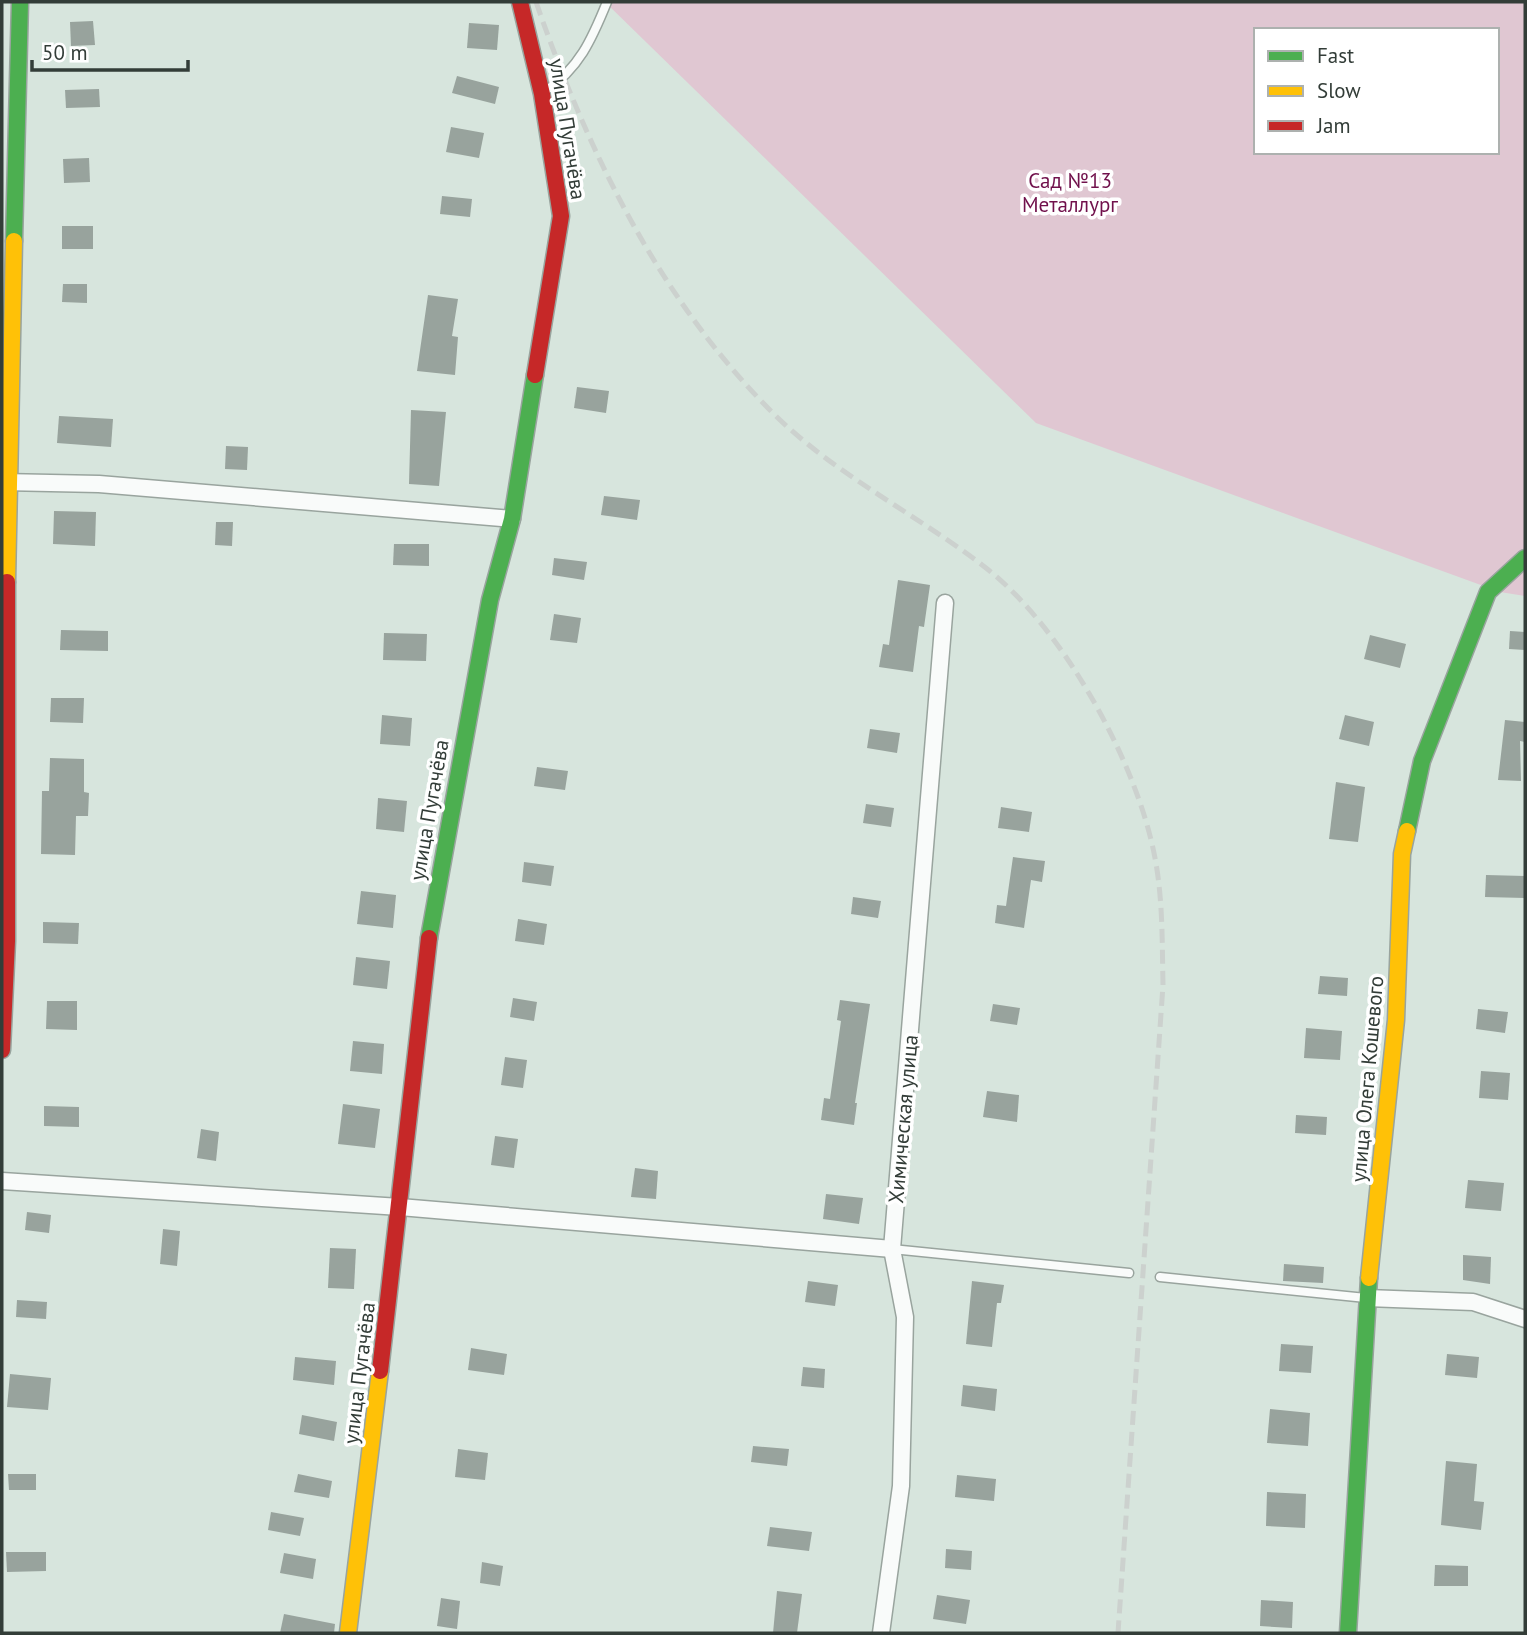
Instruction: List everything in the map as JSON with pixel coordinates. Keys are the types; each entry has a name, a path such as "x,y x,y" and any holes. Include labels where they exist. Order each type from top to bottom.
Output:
{"street":[{"path":"2,1050 7,941 4,482 20,2"},
{"name":"улица Пугачёва","path":"348,1633 400,1207 423,979 437,882 490,600 512,519 561,216 542,94 527,21 520,2"},
{"path":"4,482 99,484 512,519"},
{"name":"улица Олега Кошевого","path":"1348,1633 1367,1298 1396,1020 1402,854 1422,761 1488,592 1525,558"},
{"name":"Химическая улица","path":"881,1633 901,1486 905,1317 892,1249 946,603"},
{"path":"2,1181 400,1207 892,1249"},
{"path":"1367,1298 1473,1303 1525,1319"}],"lane":[{"path":"542,94 563,80 590,46 607,2"},
{"path":"892,1249 1129,1273"},
{"path":"1160,1277 1367,1298"}],"green space":[{"name":"Сад №13 Металлург","path":"605,2 1525,2 1525,596 1500,592 1036,423"}],"building":[{"path":"93,21 95,45 71,46 70,22"},
{"path":"469,23 499,25 497,50 467,48"},
{"path":"457,76 499,87 495,104 452,93"},
{"path":"99,89 100,107 66,108 65,90"},
{"path":"451,127 484,133 479,158 446,152"},
{"path":"89,158 90,182 64,183 63,159"},
{"path":"442,196 472,199 470,217 440,214"},
{"path":"62,226 93,226 93,249 62,249"},
{"path":"63,284 87,284 87,303 62,302"},
{"path":"428,295 458,299 452,336 458,337 455,375 417,371"},
{"path":"577,387 609,391 606,413 574,408"},
{"path":"411,410 446,412 439,486 409,484"},
{"path":"59,416 113,419 111,447 57,443"},
{"path":"226,446 248,447 247,470 225,469"},
{"path":"604,496 640,500 637,520 601,515"},
{"path":"54,511 96,512 95,546 53,544"},
{"path":"216,522 233,522 232,546 215,545"},
{"path":"394,544 429,544 429,566 393,565"},
{"path":"554,558 587,562 584,580 552,575"},
{"path":"898,580 930,585 924,627 919,626 913,672 879,667 883,644 889,645"},
{"path":"554,614 581,618 577,643 550,640"},
{"path":"61,630 108,631 108,651 60,650"},
{"path":"1510,631 1525,632 1525,650 1509,649"},
{"path":"384,633 427,634 426,661 383,660"},
{"path":"1370,635 1406,644 1400,668 1364,659"},
{"path":"51,698 84,698 83,723 50,722"},
{"path":"382,715 412,718 410,746 380,744"},
{"path":"1345,715 1374,722 1369,746 1339,739"},
{"path":"1505,720 1525,722 1525,742 1520,741 1521,781 1498,780"},
{"path":"870,729 900,733 897,753 867,748"},
{"path":"50,758 84,759 84,792 89,793 88,816 76,816 75,855 41,854 42,791 49,791"},
{"path":"537,767 568,771 565,790 534,786"},
{"path":"1336,782 1365,787 1358,842 1329,839"},
{"path":"378,798 407,801 404,832 376,829"},
{"path":"866,804 894,808 891,827 863,823"},
{"path":"1001,807 1032,812 1029,832 998,828"},
{"path":"1013,857 1045,861 1042,882 1031,880 1024,928 995,923 997,905 1006,906"},
{"path":"524,862 554,866 551,886 522,882"},
{"path":"1486,875 1525,876 1525,898 1485,897"},
{"path":"361,891 396,895 393,928 357,924"},
{"path":"853,897 881,901 878,918 851,914"},
{"path":"518,919 547,924 544,945 515,941"},
{"path":"43,922 79,923 78,944 43,943"},
{"path":"356,957 390,961 387,989 353,985"},
{"path":"1320,976 1348,978 1347,996 1318,994"},
{"path":"513,998 537,1002 534,1021 510,1017"},
{"path":"840,1000 870,1004 854,1125 821,1120 824,1098 830,1099 841,1021 837,1020"},
{"path":"47,1001 77,1001 77,1030 46,1029"},
{"path":"993,1004 1020,1008 1017,1025 990,1021"},
{"path":"1478,1009 1508,1012 1505,1033 1476,1029"},
{"path":"1306,1028 1342,1031 1340,1060 1304,1058"},
{"path":"353,1041 384,1044 382,1074 350,1071"},
{"path":"505,1057 527,1060 523,1088 501,1085"},
{"path":"1481,1071 1510,1073 1508,1100 1479,1098"},
{"path":"987,1091 1019,1095 1017,1122 983,1117"},
{"path":"343,1104 380,1109 375,1148 338,1144"},
{"path":"44,1106 79,1107 79,1127 44,1126"},
{"path":"1296,1115 1327,1117 1326,1135 1295,1133"},
{"path":"201,1129 219,1132 216,1161 197,1158"},
{"path":"495,1136 518,1139 514,1168 491,1165"},
{"path":"635,1168 658,1171 656,1199 631,1197"},
{"path":"1468,1180 1504,1183 1501,1211 1465,1208"},
{"path":"826,1194 863,1198 859,1224 823,1219"},
{"path":"27,1212 51,1215 49,1233 25,1230"},
{"path":"163,1229 180,1231 177,1266 160,1264"},
{"path":"330,1248 356,1249 354,1289 328,1288"},
{"path":"1463,1255 1491,1257 1490,1284 1463,1280"},
{"path":"1284,1264 1324,1267 1323,1283 1283,1281"},
{"path":"808,1281 838,1285 835,1306 805,1302"},
{"path":"972,1281 1004,1285 1001,1303 997,1303 992,1347 966,1344"},
{"path":"17,1300 47,1302 46,1319 16,1317"},
{"path":"1281,1344 1313,1346 1311,1373 1279,1371"},
{"path":"471,1348 507,1354 504,1375 468,1370"},
{"path":"1447,1354 1479,1357 1477,1378 1445,1375"},
{"path":"295,1357 336,1361 334,1385 293,1380"},
{"path":"803,1367 825,1369 824,1388 801,1386"},
{"path":"10,1374 51,1378 48,1410 7,1407"},
{"path":"963,1385 997,1389 995,1411 961,1406"},
{"path":"1270,1409 1310,1413 1308,1446 1267,1443"},
{"path":"302,1415 337,1422 334,1441 299,1434"},
{"path":"753,1446 789,1449 787,1466 751,1462"},
{"path":"458,1449 488,1453 485,1480 455,1477"},
{"path":"1446,1461 1477,1464 1474,1501 1484,1502 1481,1530 1441,1525"},
{"path":"8,1474 36,1474 36,1490 9,1490"},
{"path":"298,1474 332,1481 329,1498 294,1492"},
{"path":"957,1475 996,1479 994,1501 955,1497"},
{"path":"1267,1492 1306,1494 1305,1528 1266,1526"},
{"path":"271,1512 304,1518 300,1536 268,1530"},
{"path":"770,1527 812,1532 809,1551 767,1546"},
{"path":"946,1549 972,1551 971,1570 945,1568"},
{"path":"6,1552 46,1552 46,1571 7,1572"},
{"path":"284,1553 316,1559 313,1579 280,1573"},
{"path":"482,1562 503,1566 500,1586 480,1583"},
{"path":"1435,1565 1468,1566 1468,1586 1434,1586"},
{"path":"777,1591 802,1594 797,1633 773,1633"},
{"path":"937,1595 970,1600 966,1624 933,1619"},
{"path":"441,1598 460,1601 457,1629 437,1626"},
{"path":"1261,1600 1293,1602 1292,1628 1260,1626"},
{"path":"284,1614 335,1624 334,1633 280,1633"}],"railway":[{"path":"536,2 556,57 602,165 658,267 691,316 727,362 791,430 844,471 986,568 1015,594 1069,661 1093,699 1132,781 1146,820 1158,874 1163,985 1118,1633"}],"traffic: fast":[{"path":"14,241 20,2"},
{"path":"429,938 490,600 512,519 535,375"},
{"path":"1407,831 1422,761 1488,592 1525,558"},
{"path":"1348,1633 1369,1278"}],"traffic: slow":[{"path":"7,582 14,241"},
{"path":"1369,1278 1396,1020 1402,854 1407,831"},
{"path":"348,1633 380,1371"}],"traffic: jam":[{"path":"520,2 542,94 561,216 535,375"},
{"path":"2,1050 7,941 7,582"},
{"path":"380,1371 429,938"}]}
